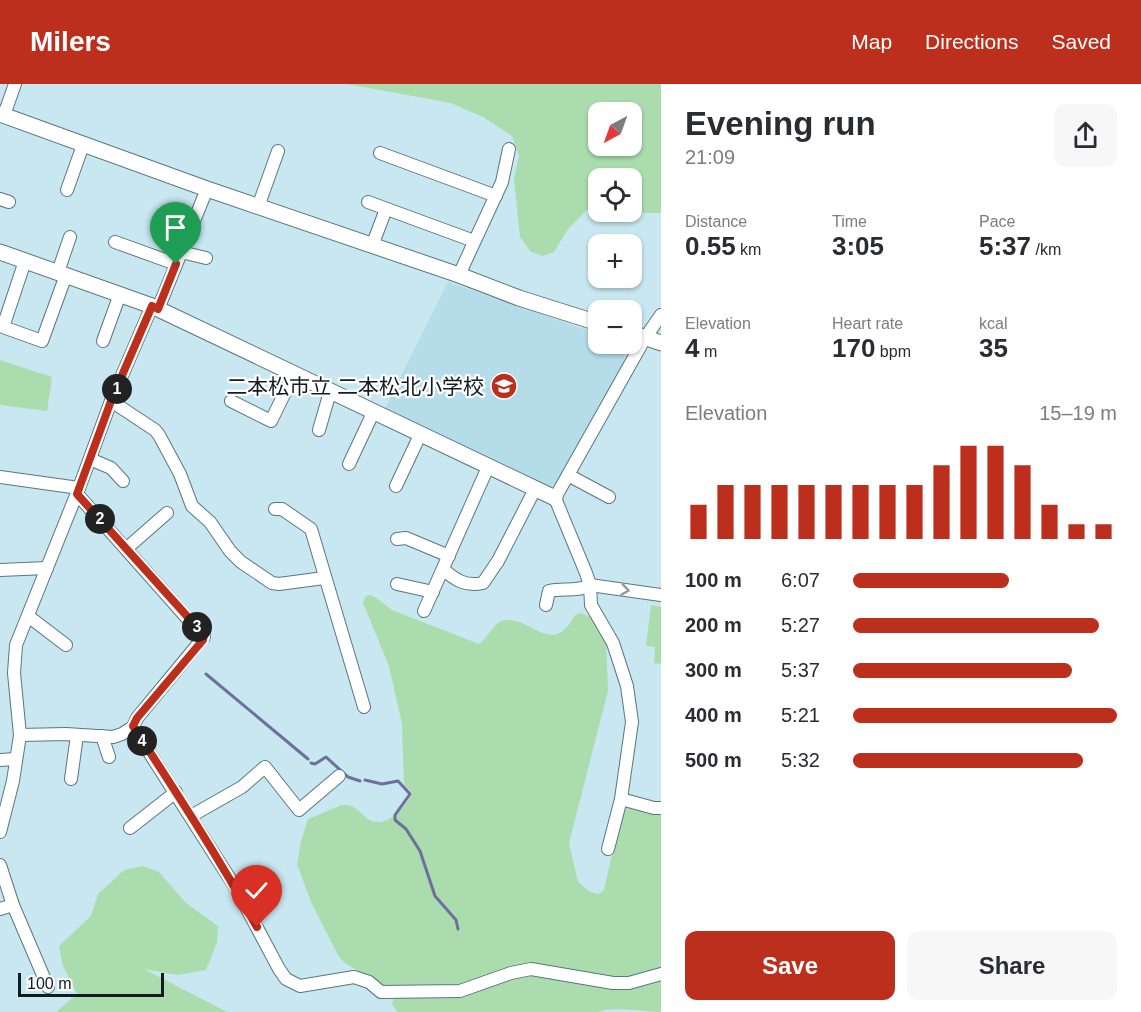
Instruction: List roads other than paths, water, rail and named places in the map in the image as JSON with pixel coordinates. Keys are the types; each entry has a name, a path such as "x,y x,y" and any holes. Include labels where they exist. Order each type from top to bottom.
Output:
{"street":[{"path":"15,84 2,115 258,207 588,320"},
{"path":"67,190 83,145"},
{"path":"459,275 502,182 509,149"},
{"path":"258,207 278,151"},
{"path":"380,153 496,196"},
{"path":"0,832 13,781 20,735 14,662 16,645 78,491 111,401 179,258 207,189"},
{"path":"368,202 474,241"},
{"path":"372,246 386,209"},
{"path":"25,261 3,327 42,341 62,274 70,237"},
{"path":"115,242 179,258 206,258"},
{"path":"0,254 155,308 555,498 590,585 591,604 613,643 627,686 632,722 621,799 608,849"},
{"path":"103,341 120,294"},
{"path":"642,332 661,315"},
{"path":"642,336 661,343"},
{"path":"555,498 628,354"},
{"path":"231,401 271,421 294,374"},
{"path":"319,430 330,392"},
{"path":"111,401 155,430 180,474 192,506 210,522 230,551 241,562 272,583 324,578"},
{"path":"349,464 373,413"},
{"path":"396,486 420,435"},
{"path":"90,459 111,468 123,481"},
{"path":"424,611 488,467"},
{"path":"568,475 609,497"},
{"path":"0,477 78,491 204,637 137,718 133,726 122,734 113,737 20,735"},
{"path":"443,569 456,580 476,585 483,583 498,561 535,489"},
{"path":"274,509 282,509 311,528 364,707"},
{"path":"127,548 166,513"},
{"path":"397,539 406,538 449,556"},
{"path":"0,570 47,568"},
{"path":"401,581 433,592"},
{"path":"546,605 549,591 563,588 584,589 590,585 661,595"},
{"path":"28,615 66,645"},
{"path":"133,726 237,890 279,969 286,979 300,986 354,977 369,982 381,992 441,992 460,991 511,973 531,969 613,983 629,983 661,974"},
{"path":"71,779 76,735"},
{"path":"102,736 109,757"},
{"path":"0,760 15,759"},
{"path":"191,816 242,787 265,767 299,810 339,776"},
{"path":"130,828 176,792"},
{"path":"621,799 661,808"},
{"path":"0,865 13,905 48,987"},
{"path":"0,909 13,905"}],"waterway":[{"path":"206,674 308,759"},
{"path":"311,763 315,764 326,757 348,777 360,781"},
{"path":"365,780 382,784 398,781 410,794 395,815 395,820 406,829 420,851 435,896 456,920 458,929"}],"place":[{"name":"二本松市立 二本松北小学校","path":"504,386"}]}
